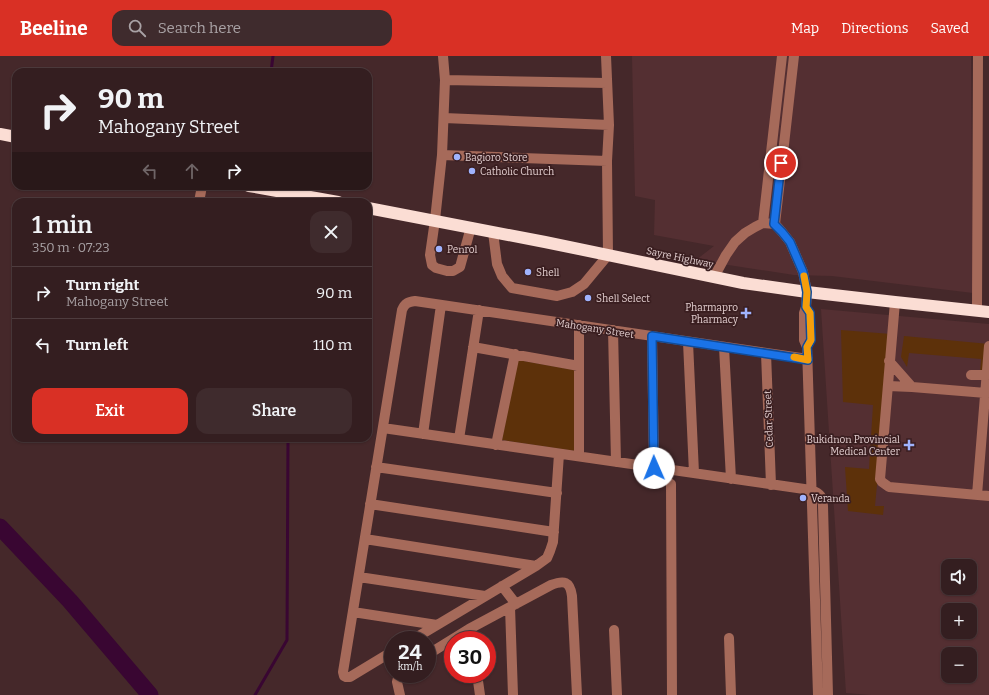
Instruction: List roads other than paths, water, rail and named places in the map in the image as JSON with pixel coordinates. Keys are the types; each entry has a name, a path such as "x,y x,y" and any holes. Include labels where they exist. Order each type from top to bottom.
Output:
{"highway":[{"path":"0,134 12,136"},
{"path":"271,190 316,198"},
{"name":"Sayre Highway","path":"372,209 436,220 757,285 983,312"}],"street":[{"path":"443,56 445,80 444,118 436,220 430,255 432,265 436,268 447,271 453,271 460,267 471,227"},
{"path":"493,232 497,264 502,276 512,288 557,296 572,292 584,284 608,255 607,161 609,125 606,56"},
{"path":"763,223 782,56"},
{"path":"774,224 794,56"},
{"path":"978,56 983,312"},
{"path":"445,80 607,83"},
{"path":"444,118 609,125"},
{"path":"442,155 607,161"},
{"path":"714,277 735,242 745,233 763,223 774,224 782,232 790,242 803,272 807,292 806,307 810,313 811,333 811,340 807,347 818,695"},
{"name":"Mahogany Street","path":"383,428 402,310 406,302 415,301 441,304 808,360"},
{"path":"895,302 880,479 889,487 989,496"},
{"path":"423,434 441,304"},
{"path":"459,439 479,310"},
{"path":"579,325 579,456"},
{"path":"613,330 616,462"},
{"path":"652,336 654,468"},
{"path":"688,342 694,473"},
{"path":"977,495 989,346"},
{"path":"473,347 579,366"},
{"path":"724,347 731,479"},
{"name":"Cedar Street","path":"766,353 771,485"},
{"path":"496,444 515,354"},
{"path":"889,361 912,387"},
{"path":"971,375 986,376"},
{"path":"888,386 986,394"},
{"path":"384,656 350,677 345,677 343,672 383,428 811,490 820,495 823,506 828,695"},
{"path":"427,631 536,566 546,558 550,551 554,532 559,454"},
{"path":"376,466 557,493"},
{"path":"671,484 672,695"},
{"path":"370,504 554,532"},
{"path":"365,539 536,566"},
{"path":"359,576 485,596"},
{"path":"436,650 552,585 558,582 565,582 571,588 578,695"},
{"path":"502,586 513,606 513,695"},
{"path":"353,612 437,625"},
{"path":"614,630 616,695"},
{"path":"729,638 731,695"},
{"path":"397,683 400,695"},
{"path":"478,683 480,695"}],"waterway":[{"path":"272,68 273,56"},
{"path":"255,695 287,640 288,442"},
{"path":"0,527 70,601 150,695"}],"place":[{"name":"Bagioro Store","path":"457,157"},
{"name":"Catholic Church","path":"472,171"},
{"name":"Penrol","path":"439,249"},
{"name":"Shell","path":"528,272"},
{"name":"Shell Select","path":"588,298"},
{"name":"Pharmapro Pharmacy","path":"746,313"},
{"name":"Bukidnon Provincial Medical Center","path":"909,445"},
{"name":"Veranda","path":"803,498"}]}
